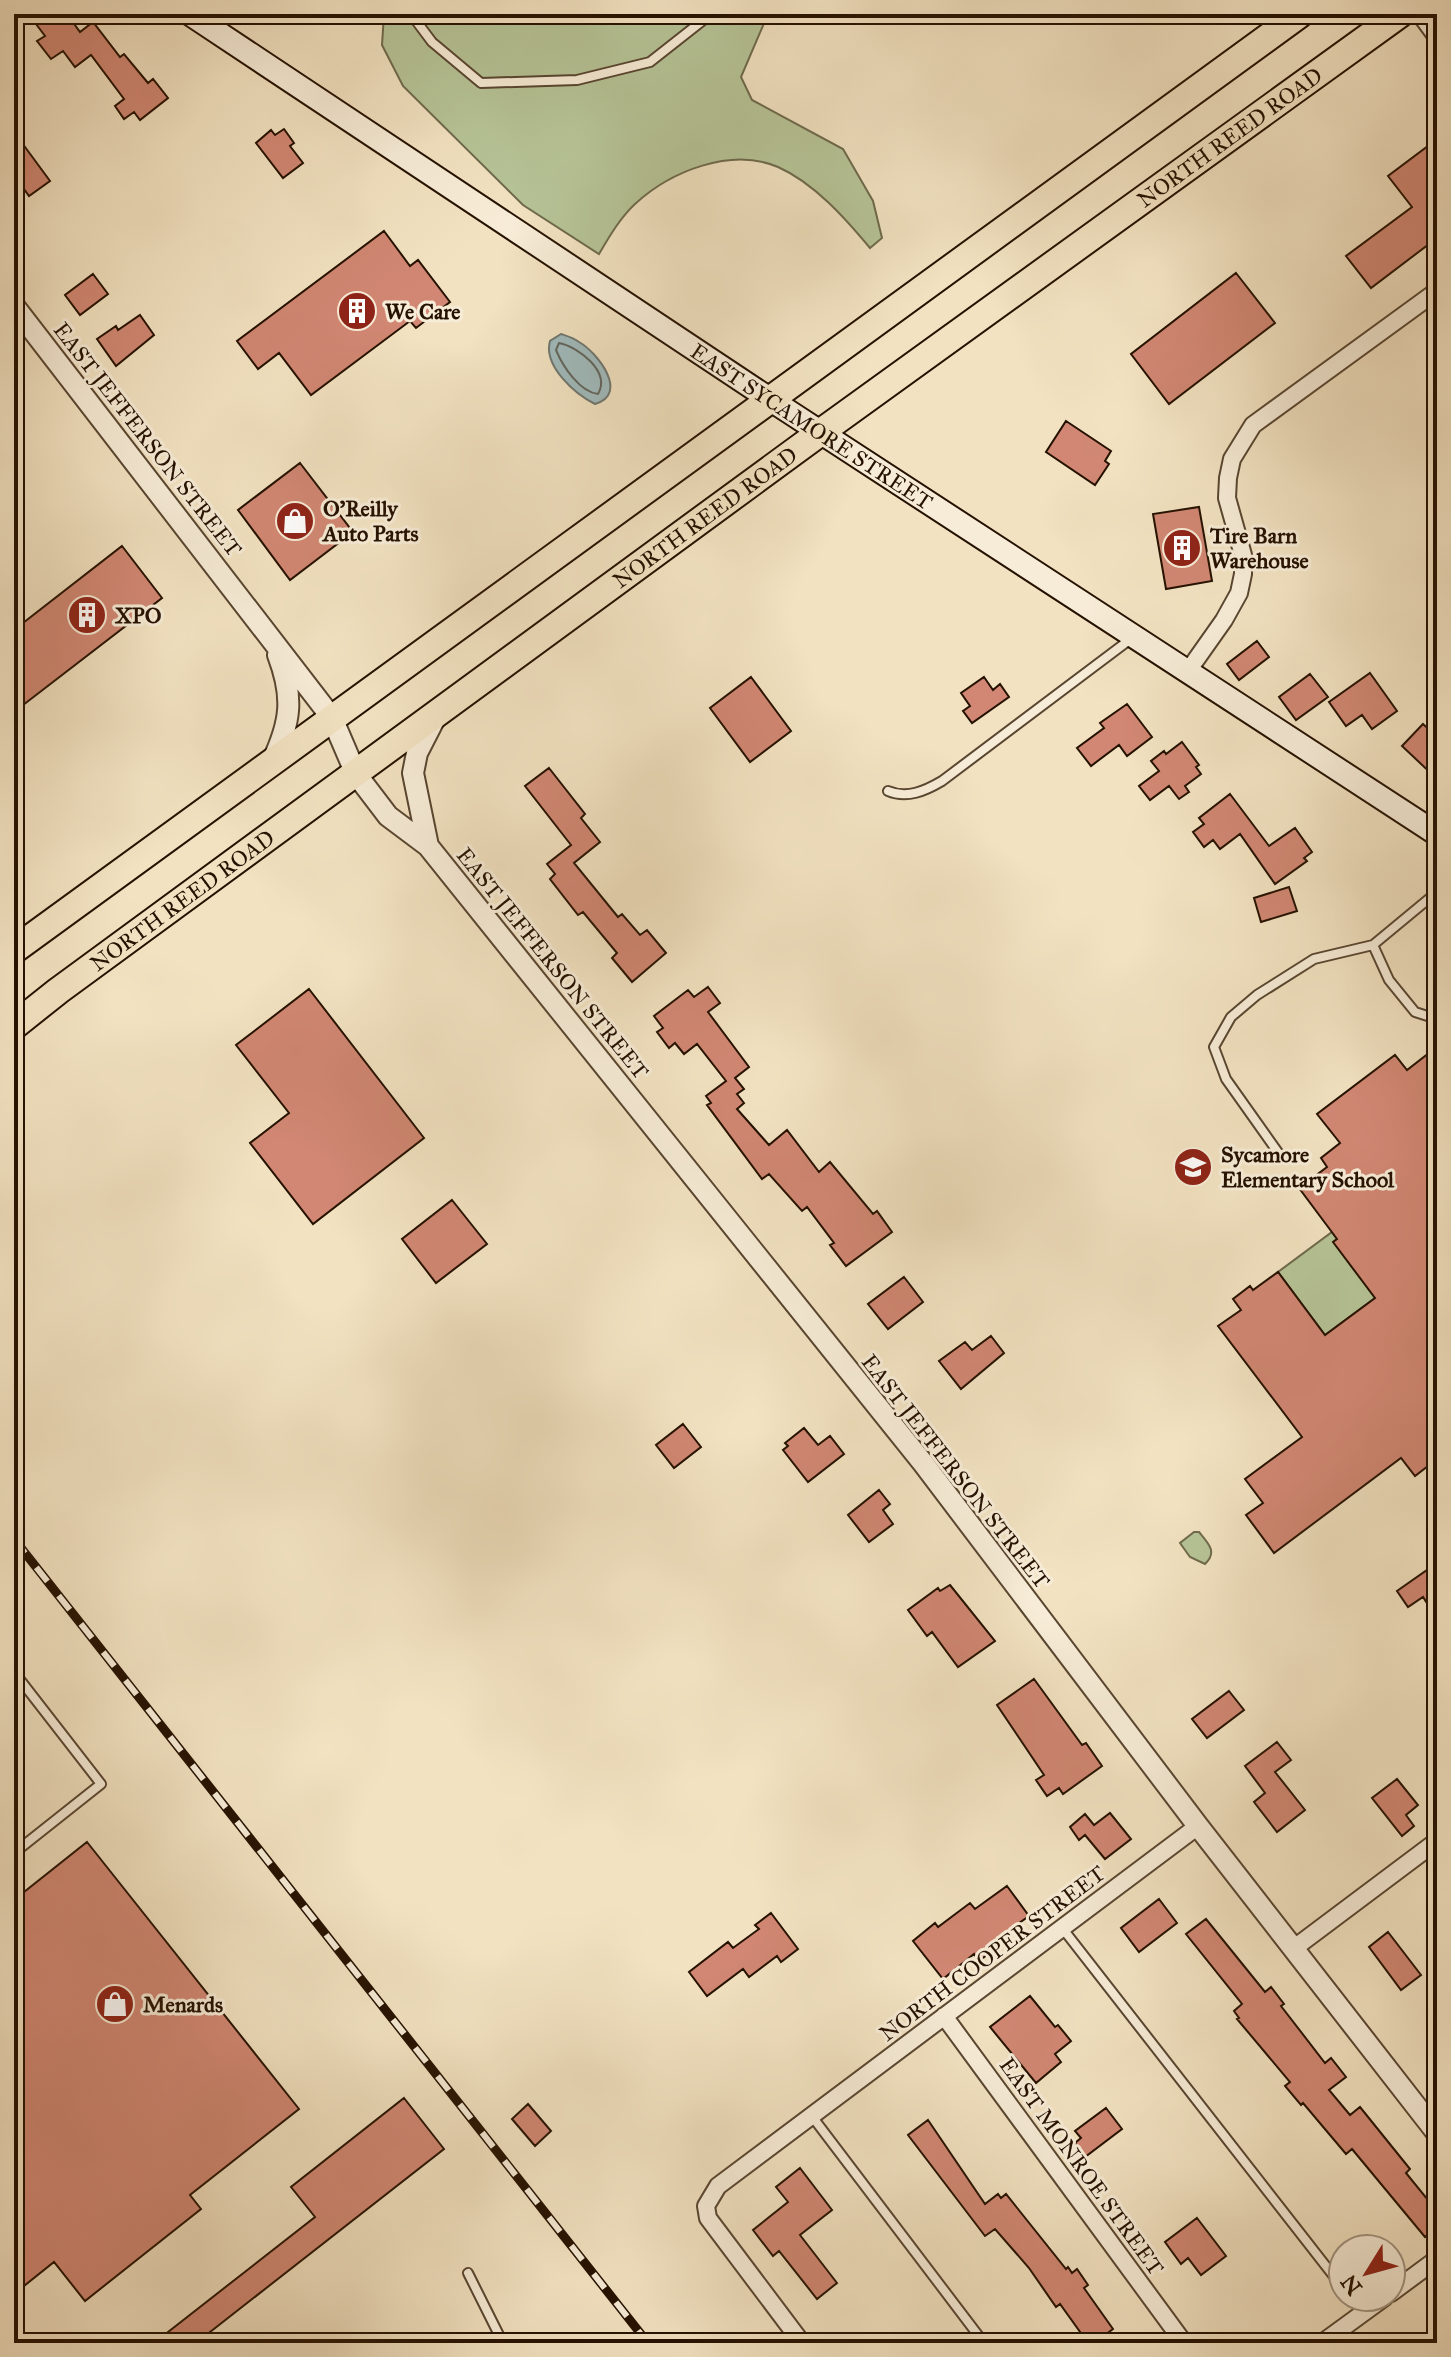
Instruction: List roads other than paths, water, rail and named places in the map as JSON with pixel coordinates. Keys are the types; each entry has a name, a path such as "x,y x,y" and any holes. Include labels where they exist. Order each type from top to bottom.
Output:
{"main road":[{"name":"EAST SYCAMORE STREET","path":"190,14 771,400 1437,834"},
{"path":"14,950 1300,14"},
{"name":"NORTH REED ROAD","path":"14,1026 821,432 1400,14"}],"street":[{"path":"1420,14 1437,37"},
{"path":"1188,671 1239,593 1243,555 1227,498 1228,478 1232,459 1253,425 1437,291"},
{"name":"EAST JEFFERSON STREET","path":"14,306 332,718 356,774 388,816 428,846 923,1463 1198,1826 1437,2133"},
{"name":"EAST JEFFERSON STREET","path":"271,763 289,720 285,672 273,640"},
{"name":"EAST JEFFERSON STREET","path":"428,846 413,773 417,753 436,716"},
{"name":"NORTH COOPER STREET","path":"802,2343 708,2218 706,2206 718,2186 1198,1826"},
{"path":"1293,1949 1437,1841"},
{"name":"EAST MONROE STREET","path":"944,2016 1184,2343"},
{"path":"1407,2281 1437,2259"},
{"path":"1322,2343 1363,2313"}],"lane":[{"path":"411,14 432,42 481,83 577,80 650,62 711,14"},
{"path":"888,791 911,794 942,781 1135,637"},
{"path":"1282,1158 1226,1079 1214,1047 1231,1017 1257,995 1314,959 1373,945 1437,892"},
{"path":"1373,945 1389,980 1415,1012 1437,1019"},
{"path":"14,1672 101,1784 14,1853"},
{"path":"1063,1929 1327,2267"},
{"path":"811,2115 984,2343"},
{"path":"468,2273 503,2343"}],"water":[{"path":"561,334 575,339 601,363 610,383 610,392 605,399 595,404 562,378 549,350 550,341"}],"railway":[{"path":"14,1539 648,2343"}],"place":[{"name":"We Care","path":"357,311"},
{"name":"O'Reilly Auto Parts","path":"295,521"},
{"name":"Tire Barn Warehouse","path":"1182,548"},
{"name":"XPO","path":"87,615"},
{"name":"Sycamore Elementary School","path":"1193,1167"},
{"name":"Menards","path":"115,2004"}]}
